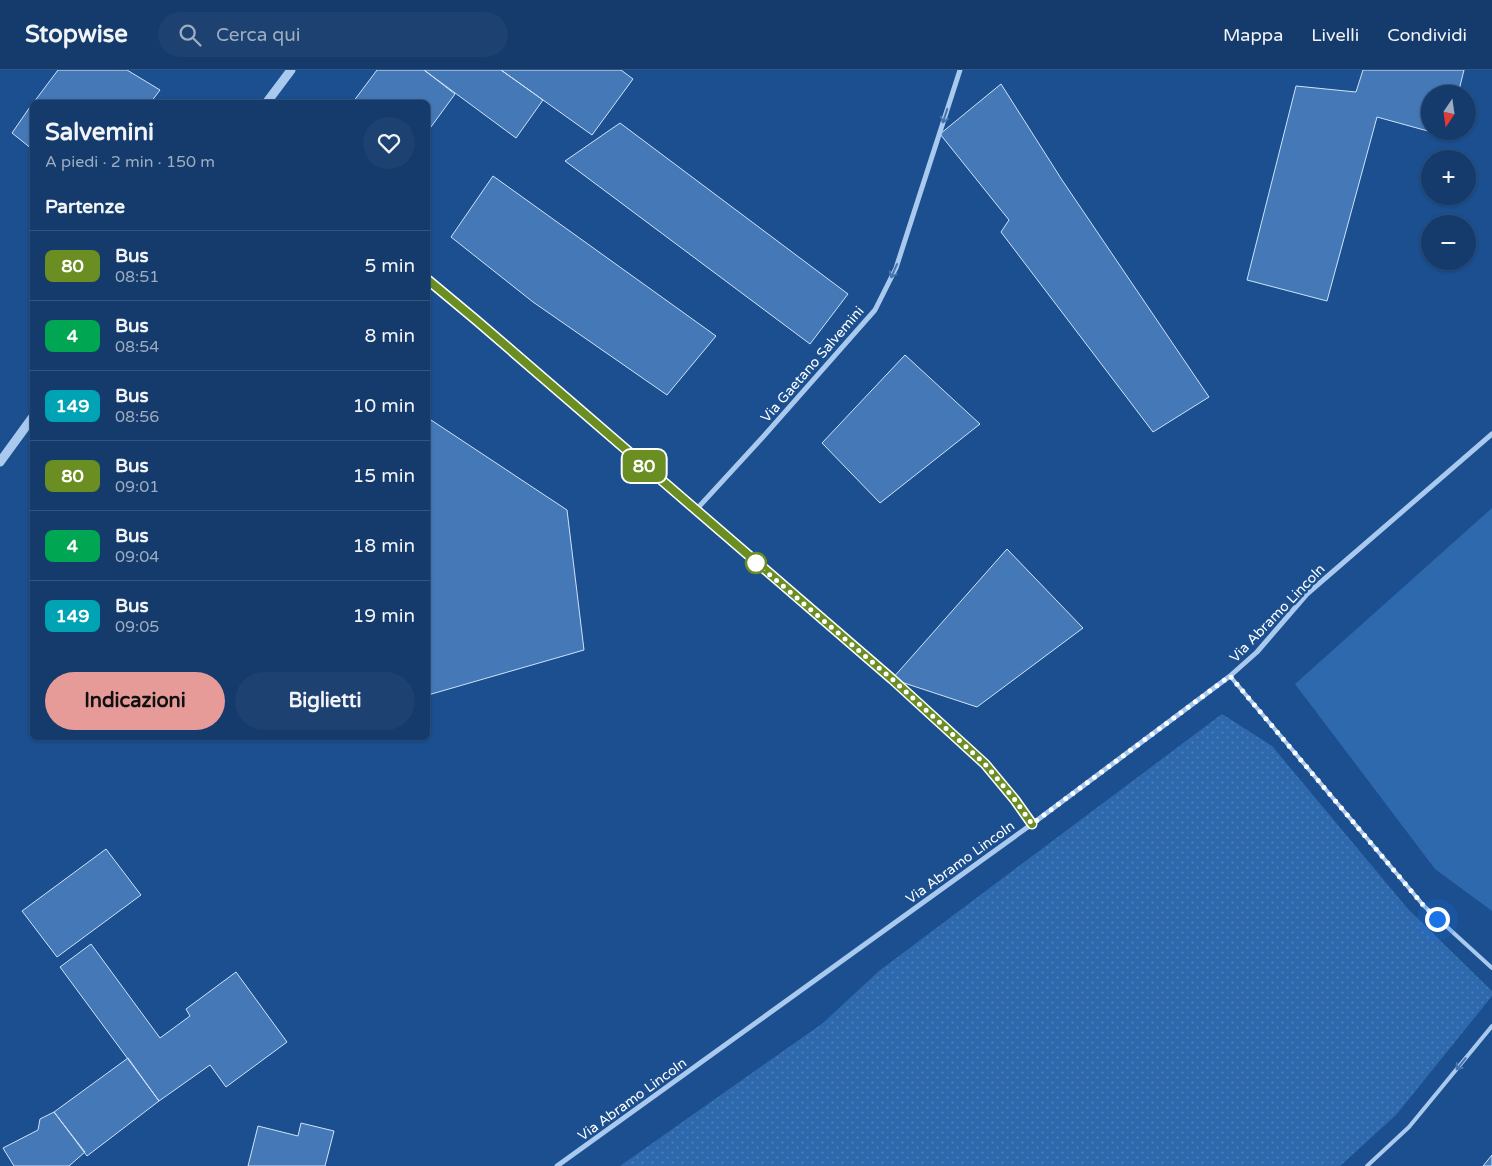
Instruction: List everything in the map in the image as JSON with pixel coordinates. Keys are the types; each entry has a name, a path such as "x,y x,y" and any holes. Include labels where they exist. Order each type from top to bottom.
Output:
{"street":[{"path":"268,100 291,70"},
{"name":"Via Gaetano Salvemini","path":"696,511 875,310 896,268 960,70"},
{"path":"430,282 892,679 985,764 1032,824"},
{"path":"0,462 30,421"},
{"name":"Via Abramo Lincoln","path":"558,1166 1032,824 1230,676 1257,652 1308,594 1492,434"}],"lane":[{"path":"1230,676 1424,906 1492,968"},
{"path":"1368,1166 1409,1128 1492,1026"}],"shaded area":[{"path":"1492,508 1492,911 1435,869 1295,684"},
{"path":"1222,714 1272,746 1408,909 1492,991 1492,996 1396,1115 1340,1166 620,1166 823,1023 879,971"}],"building":[{"path":"58,70 127,70 160,90 152,100 36,100"},
{"path":"377,70 424,70 455,94 430,128 430,100 354,100"},
{"path":"424,70 501,70 543,100 516,138"},
{"path":"501,70 621,70 633,79 592,135"},
{"path":"1363,70 1464,70 1460,85 1421,85 1421,129 1377,117 1327,301 1247,280 1296,86 1356,92"},
{"path":"1001,84 1062,180 1209,397 1153,432 1001,232 1009,220 940,134"},
{"path":"30,107 30,147 12,133"},
{"path":"620,123 848,294 810,344 565,161"},
{"path":"493,176 716,336 667,395 533,302 451,237"},
{"path":"905,355 980,424 880,503 822,443"},
{"path":"430,419 567,510 584,650 430,694"},
{"path":"1007,549 1083,628 977,707 892,679"},
{"path":"106,849 141,895 57,957 22,911"},
{"path":"91,944 160,1038 190,1016 186,1009 236,972 287,1042 226,1087 210,1065 159,1101 60,967"},
{"path":"128,1058 159,1101 87,1156 54,1112"},
{"path":"54,1112 85,1152 69,1166 14,1166 3,1148 38,1130 40,1119"},
{"path":"301,1123 334,1131 325,1166 248,1166 258,1126 298,1136"},
{"path":"1492,1155 1492,1166 1483,1166"}],"bus line":[{"name":"80","path":"430,282 892,679 985,764 1032,824"}],"route":[{"path":"756,563 892,679 985,764 1032,824 1230,676 1437,919"}]}
